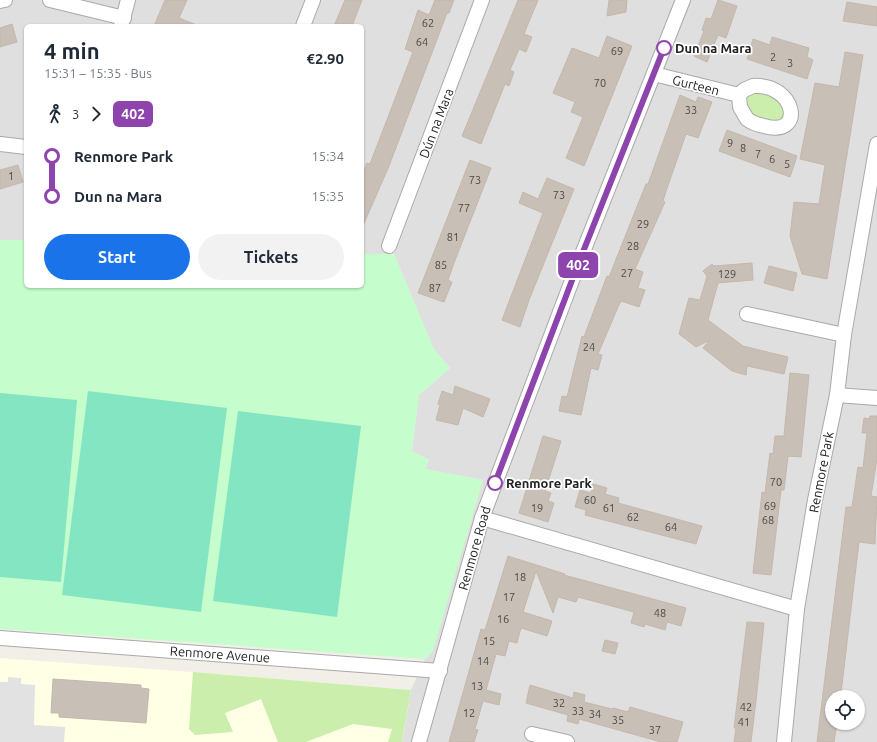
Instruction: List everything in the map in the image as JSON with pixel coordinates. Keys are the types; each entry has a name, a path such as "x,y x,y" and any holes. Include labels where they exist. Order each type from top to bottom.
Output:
{"street":[{"path":"0,1 5,0"},
{"path":"50,0 122,22 128,0"},
{"path":"303,24 313,0"},
{"name":"Dún na Mara","path":"389,246 482,0"},
{"name":"Renmore Road","path":"419,742 482,518 582,255 683,0"},
{"name":"Gurteen","path":"654,74 739,95"},
{"path":"0,144 24,147"},
{"name":"Renmore Park","path":"784,742 797,609 815,500 837,395 844,335 877,144"},
{"path":"747,314 844,335"},
{"path":"837,395 877,398"},
{"path":"482,518 797,609"},
{"name":"Renmore Avenue","path":"0,638 440,671"},
{"path":"532,734 567,742"}],"shaded area":[{"path":"0,0 877,0 877,742 402,742 411,690 425,659 428,657 483,480 425,469 429,460 412,451 419,395 450,368 434,350 394,254 364,254 364,24 24,24 24,240 0,240"},
{"path":"0,658 411,690 402,742 0,742"},
{"path":"8,677 21,678 21,684 35,685 34,725 65,727 64,742 0,742 0,682 8,682"}],"green space":[{"path":"755,91 766,92 786,105 783,118 773,123 750,115 744,100"},
{"path":"0,240 24,240 24,288 364,288 364,254 394,254 434,349 450,368 419,395 412,451 429,460 425,469 483,480 433,651 425,659 0,629"},
{"path":"88,391 227,408 201,612 62,595"},
{"path":"0,393 77,400 61,582 0,577"},
{"path":"238,411 361,426 337,617 213,601"},
{"path":"193,672 411,690 402,742 388,742 392,729 353,724 306,742 278,742 261,699 225,713 233,732 195,735 189,729"}],"building":[{"path":"165,0 187,0 179,18 194,24 155,24"},
{"path":"345,0 362,0 353,24 335,24"},
{"path":"435,0 454,0 449,13 447,13 389,166 364,223 364,170 367,163 370,164 413,52 405,49 418,10 429,15"},
{"path":"518,0 538,0 524,34 532,37 526,52 519,49 510,70 514,72 509,86 505,84 481,144 462,136"},
{"path":"609,0 627,0 626,12 607,16"},
{"path":"718,0 737,6 726,38 718,35 707,62 694,56 704,31 702,30 706,18 711,19"},
{"path":"847,2 877,7 877,26 843,21"},
{"path":"12,24 17,42 0,47 0,28"},
{"path":"607,36 632,46 584,166 566,158 583,117 571,112 575,102 553,93 572,48 599,58"},
{"path":"772,37 809,48 807,57 813,60 807,79 747,59 753,39 770,45"},
{"path":"845,52 863,55 827,279 802,274 790,236 794,202 819,204 825,165 800,159 815,83 839,87"},
{"path":"680,95 696,102 698,97 712,102 698,138 686,134 666,191 663,201 665,202 635,269 643,272 638,288 645,290 639,307 621,301 598,354 602,355 598,370 591,368 581,415 559,411 562,396 567,397 582,336 584,337 607,276 609,277 646,184 648,184"},
{"path":"727,130 797,156 790,177 719,151"},
{"path":"470,160 491,168 448,280 452,282 444,302 418,293"},
{"path":"18,165 23,182 0,189 0,170"},
{"path":"547,178 574,189 529,300 520,327 502,320 543,213 519,203 523,192 538,199"},
{"path":"752,263 753,280 718,283 708,320 743,346 788,357 784,374 747,366 746,375 732,371 703,348 710,340 696,347 679,334 689,298 700,300 707,276 703,271 712,264 714,266"},
{"path":"769,266 797,273 793,291 764,283"},
{"path":"790,373 809,375 801,457 788,456 784,490 781,490 771,575 753,573 762,492 765,493 770,453 773,454 775,436 784,436"},
{"path":"455,386 490,399 483,417 463,408 458,425 436,420 440,405 438,404 442,391 453,395"},
{"path":"870,416 877,416 877,459 871,496 877,497 875,544 859,542 841,690 825,690 825,730 836,730 834,742 817,742 846,507 852,507 858,467 863,468 867,433 862,433 864,418 869,419"},
{"path":"543,436 561,441 545,491 551,493 548,501 554,503 548,522 519,513"},
{"path":"593,484 607,488 605,494 619,498 618,503 702,526 696,544 585,515 586,510 575,507 580,490 591,493"},
{"path":"508,556 565,574 564,575 686,608 681,626 667,622 665,630 645,624 644,627 631,623 634,612 578,597 576,602 558,597 553,613 536,571 523,612 552,621 547,636 521,628 517,643 509,641 505,656 496,654 486,690 501,694 499,705 483,701 475,729 478,730 474,742 449,742 481,629 485,630"},
{"path":"747,622 764,623 756,701 751,742 734,742 736,728 734,728"},
{"path":"605,640 618,643 615,654 602,651"},
{"path":"53,679 141,685 141,688 149,689 146,723 59,717 59,713 51,713"},
{"path":"530,685 573,698 574,692 585,695 584,702 612,709 628,712 630,707 683,722 677,742 661,742 579,719 578,724 567,721 568,715 526,703"}],"bus line":[{"name":"402","path":"495,483 579,262 664,48"}],"place":[{"name":"Dun na Mara","path":"664,48"},
{"name":"Renmore Park","path":"495,483"}]}
